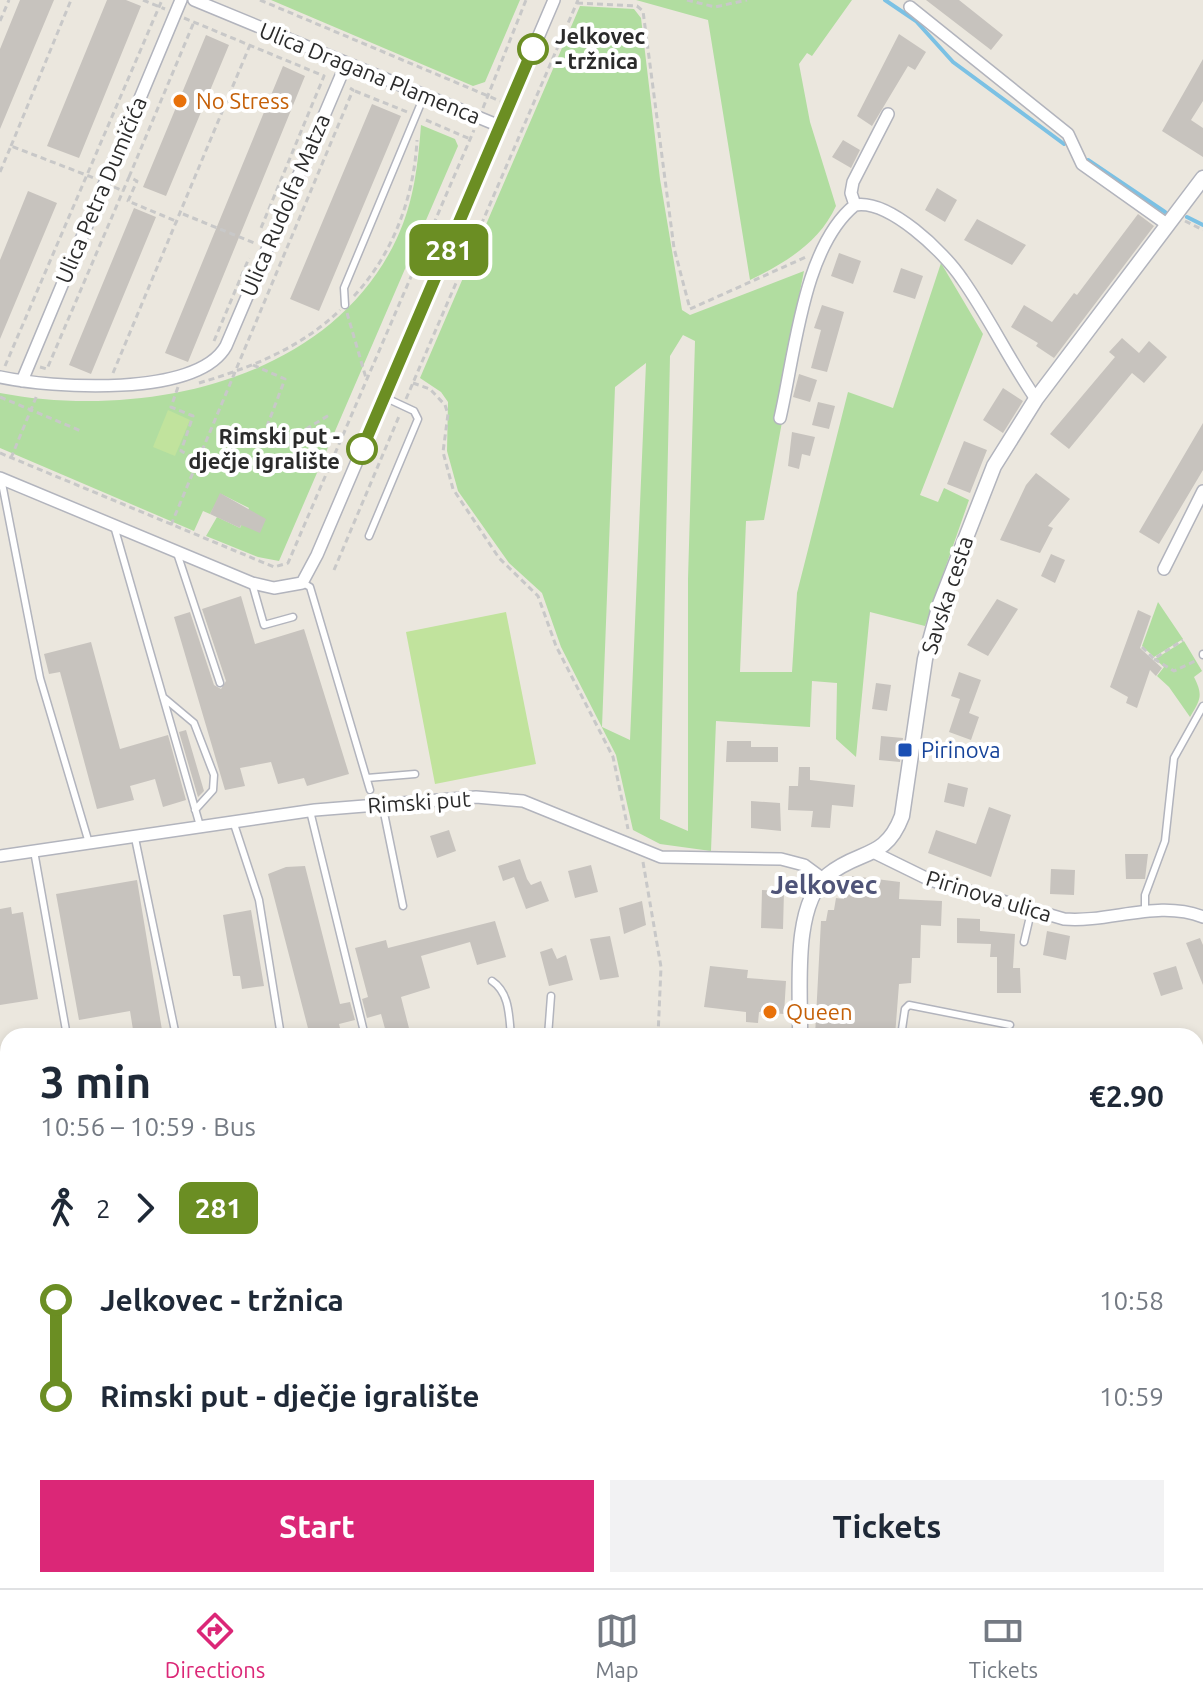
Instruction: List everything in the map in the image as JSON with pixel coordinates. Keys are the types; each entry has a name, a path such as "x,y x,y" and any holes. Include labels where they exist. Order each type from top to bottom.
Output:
{"street":[{"name":"Ulica Petra Dumičića","path":"22,381 181,0"},
{"name":"Ulica Dragana Plamenca","path":"194,0 502,127"},
{"path":"0,478 252,583 283,588 302,583 317,555 554,0"},
{"path":"910,7 974,62 1068,134 1082,164 1171,221"},
{"name":"Ulica Rudolfa Matza","path":"223,345 346,64"},
{"path":"855,205 851,193 853,182 888,114"},
{"name":"Savska cesta","path":"823,879 875,853 895,834 902,816 925,659 940,604 994,466 1036,399 1203,178"},
{"path":"780,418 820,250 836,225 855,205 866,203 886,210 948,261 1036,399"},
{"path":"2,373 22,381 69,385 142,383 204,368 214,363 223,345"},
{"path":"1164,569 1203,491"},
{"name":"Rimski put","path":"0,856 310,811 476,797 523,801 661,857 781,859 804,865 823,879"},
{"name":"Pirinova ulica","path":"875,853 930,880 1031,912 1085,921 1145,911 1189,912 1203,916"},
{"path":"800,1028 804,925 809,903 823,879"}],"lane":[{"path":"345,305 344,288 424,96"},
{"path":"369,536 418,419 414,411 384,397"},
{"path":"0,478 40,678 89,844"},
{"path":"114,526 201,829"},
{"path":"177,553 220,683"},
{"path":"252,583 264,625 293,617"},
{"path":"302,583 310,587 370,790"},
{"path":"163,697 194,723 214,775 213,790 195,810"},
{"path":"1145,911 1145,895 1165,841 1174,758 1203,706"},
{"path":"367,778 415,774"},
{"path":"382,803 403,906"},
{"path":"310,811 363,1028"},
{"path":"234,824 259,900 280,1028"},
{"path":"135,838 174,1028"},
{"path":"34,851 66,1028"},
{"path":"1024,942 1031,912"},
{"path":"492,981 499,986 510,1013 511,1028"},
{"path":"549,1028 551,996"},
{"path":"902,1028 905,1009 909,1005 1010,1025"}],"path":[{"path":"0,21 9,0"},
{"path":"0,172 71,0"},
{"path":"143,0 157,6"},
{"path":"2,373 162,0"},
{"path":"260,0 487,96"},
{"path":"0,453 274,567 288,563 479,118 526,0"},
{"path":"406,399 578,2 637,6 644,0"},
{"path":"687,0 715,7 747,0"},
{"path":"637,6 645,17 674,248 690,309 820,250"},
{"path":"181,17 324,76 261,229"},
{"path":"47,369 194,22"},
{"path":"341,44 344,36"},
{"path":"126,375 111,377 250,45"},
{"path":"343,85 470,139"},
{"path":"171,525 353,90"},
{"path":"521,111 529,114"},
{"path":"166,390 237,372 301,340 345,305 366,283 394,237 408,200 417,116"},
{"path":"11,146 98,180"},
{"path":"129,177 137,181 128,201 178,222"},
{"path":"109,185 123,191"},
{"path":"182,213 260,246"},
{"path":"1171,221 1203,230"},
{"path":"223,345 212,341 249,257"},
{"path":"345,305 367,380"},
{"path":"253,365 285,379 264,434 332,462"},
{"path":"40,367 51,374"},
{"path":"413,383 430,389 445,405 448,414 443,452 453,489 499,558 538,596 556,646 613,757 629,837"},
{"path":"178,387 171,407 193,416 181,451 199,460"},
{"path":"11,458 38,394 29,393"},
{"path":"0,397 81,431"},
{"path":"334,570 401,411"},
{"path":"278,440 296,435 331,414"},
{"path":"1154,659 1183,640"},
{"path":"1142,647 1174,671 1196,661"},
{"path":"643,862 661,967 658,1028"}],"green space":[{"path":"271,0 520,0 485,82 473,86"},
{"path":"636,0 852,0 812,56 807,53 799,64 810,122 836,206 811,241 750,280 708,20"},
{"path":"580,6 634,9 641,18 660,179 682,310 690,315 804,271 784,372 782,422 764,520 746,521 740,672 792,672 797,593 848,392 893,408 941,263 983,334 920,495 938,502 944,488 969,500 925,626 870,612 856,757 836,739 837,683 812,681 810,727 716,721 711,851 660,844 633,830 616,755 561,647 542,593 509,563 458,491 447,451 448,402 441,392 420,378","holes":["683,335 695,341 688,579 688,831 660,819 670,356","646,363 630,740 602,727 615,387"]},
{"path":"421,125 455,139 458,146 279,561 258,557 206,536 217,517 240,528 249,508 221,494 210,514 203,511 194,531 0,448 0,393 55,400 113,400 170,394 227,380 279,357 327,327 367,287 397,238 411,197"},
{"path":"168,410 190,420 175,456 153,447"},
{"path":"1158,602 1183,639 1154,657 1142,646"},
{"path":"506,612 536,764 435,784 406,632"},
{"path":"1184,641 1202,671 1194,677 1200,697 1190,717 1169,687 1157,676 1164,667 1155,659"}],"building":[{"path":"20,0 54,0 0,129 0,49"},
{"path":"107,0 126,0 141,6 79,158 47,146"},
{"path":"926,0 959,0 1003,35 991,50"},
{"path":"899,34 926,52 915,70 908,66 872,126 857,116"},
{"path":"206,35 229,45 166,196 143,187"},
{"path":"1203,59 1203,101 1191,120 1203,128 1203,157 1162,131"},
{"path":"283,66 305,76 188,362 165,353"},
{"path":"372,104 401,116 319,311 290,299"},
{"path":"843,140 860,150 851,168 832,157"},
{"path":"937,188 957,200 945,222 925,210"},
{"path":"28,191 57,203 0,339 0,260"},
{"path":"134,208 156,217 91,374 69,365"},
{"path":"1138,214 1154,226 1054,358 1036,346 1038,343 1011,327 1024,305 1052,322 1074,293 1077,295"},
{"path":"977,219 1026,245 1012,265 964,240"},
{"path":"839,253 861,261 853,284 831,276"},
{"path":"901,268 923,276 915,299 893,292"},
{"path":"822,305 844,312 827,372 811,368 821,330 814,328"},
{"path":"1122,338 1139,353 1149,341 1167,357 1144,383 1132,373 1069,449 1050,434 1115,357 1109,352"},
{"path":"799,374 817,380 810,402 793,397"},
{"path":"1003,388 1023,401 1003,433 983,420"},
{"path":"818,402 835,406 829,429 812,425"},
{"path":"1203,423 1203,470 1159,544 1139,532"},
{"path":"792,432 815,437 810,456 802,454 799,469 788,466"},
{"path":"964,441 987,450 970,493 947,484"},
{"path":"1036,473 1070,499 1048,526 1053,528 1040,553 1000,540 1026,485"},
{"path":"220,493 266,519 260,533 241,525 240,528 210,514"},
{"path":"1051,554 1065,560 1055,583 1041,576"},
{"path":"241,596 255,644 304,629 349,774 307,786 304,778 278,784 271,762 240,768 245,786 225,790 174,617 190,612 214,685 221,689 226,681 202,609"},
{"path":"997,599 1018,609 988,656 967,645"},
{"path":"1138,610 1151,616 1140,648 1162,668 1156,676 1150,670 1137,708 1126,703 1128,697 1110,687"},
{"path":"91,642 120,749 168,735 186,800 163,807 155,779 130,786 134,800 97,809 60,672 49,674 44,654"},
{"path":"959,672 981,680 969,713 979,717 971,740 949,732 960,699 951,696"},
{"path":"876,683 891,685 887,711 872,709"},
{"path":"186,730 204,791 198,797 179,732"},
{"path":"881,736 903,738 900,762 879,760"},
{"path":"727,741 751,741 751,747 778,747 778,762 726,762"},
{"path":"799,767 810,767 810,780 855,785 853,807 832,805 830,828 811,827 813,811 788,810 789,786 798,786"},
{"path":"948,783 968,788 964,807 944,802"},
{"path":"751,801 780,803 781,831 751,828"},
{"path":"989,807 1011,815 991,877 928,853 936,830 976,844"},
{"path":"449,830 456,851 437,858 430,836"},
{"path":"1125,854 1148,854 1145,879 1126,879"},
{"path":"520,859 531,885 541,881 549,901 526,909 514,877 503,881 498,866"},
{"path":"591,865 598,892 575,898 568,871"},
{"path":"305,866 340,1004 350,1002 355,1020 339,1024 340,1028 308,1028 268,874 286,867"},
{"path":"1051,869 1075,870 1074,895 1050,894"},
{"path":"852,876 900,882 899,899 942,901 941,926 921,925 920,958 912,958 911,983 899,984 896,1028 815,1028 821,921 826,921 828,910 834,910 836,898 844,899 845,889 850,889"},
{"path":"137,880 162,1028 133,1028 130,1011 79,1020 56,894"},
{"path":"762,890 784,891 783,929 761,928"},
{"path":"642,901 646,925 624,934 619,908"},
{"path":"11,907 12,914 23,912 38,999 0,1005 0,909"},
{"path":"251,910 264,986 242,989 240,976 233,976 223,915"},
{"path":"957,918 980,919 980,931 1015,934 1013,968 1020,968 1021,993 997,993 997,957 990,957 991,944 957,943"},
{"path":"495,921 506,957 477,965 470,942 421,956 430,988 401,997 409,1028 385,1028 381,1014 367,1018 362,999 368,997 355,948 386,940 388,948"},
{"path":"1047,931 1070,936 1066,960 1043,955"},
{"path":"610,936 619,977 600,980 590,939"},
{"path":"1200,938 1203,945 1203,985 1186,943"},
{"path":"552,948 557,959 566,955 573,980 549,986 540,952"},
{"path":"710,966 748,970 747,978 786,981 784,1014 759,1012 758,1023 746,1022 746,1012 704,1007"},
{"path":"1176,966 1183,989 1161,996 1153,973"}],"waterway":[{"path":"885,0 916,21 953,62 1064,144"},
{"path":"1088,160 1165,212"},
{"path":"1187,217 1203,225"}],"bus line":[{"name":"281","path":"362,449 533,49"}],"place":[{"name":"Jelkovec - tržnica","path":"533,49"},
{"name":"No Stress","path":"180,101"},
{"name":"Rimski put - dječje igralište","path":"362,449"},
{"name":"Pirinova","path":"905,750"},
{"name":"Queen","path":"770,1012"}],"district":[{"name":"Jelkovec","path":"824,885"}]}
